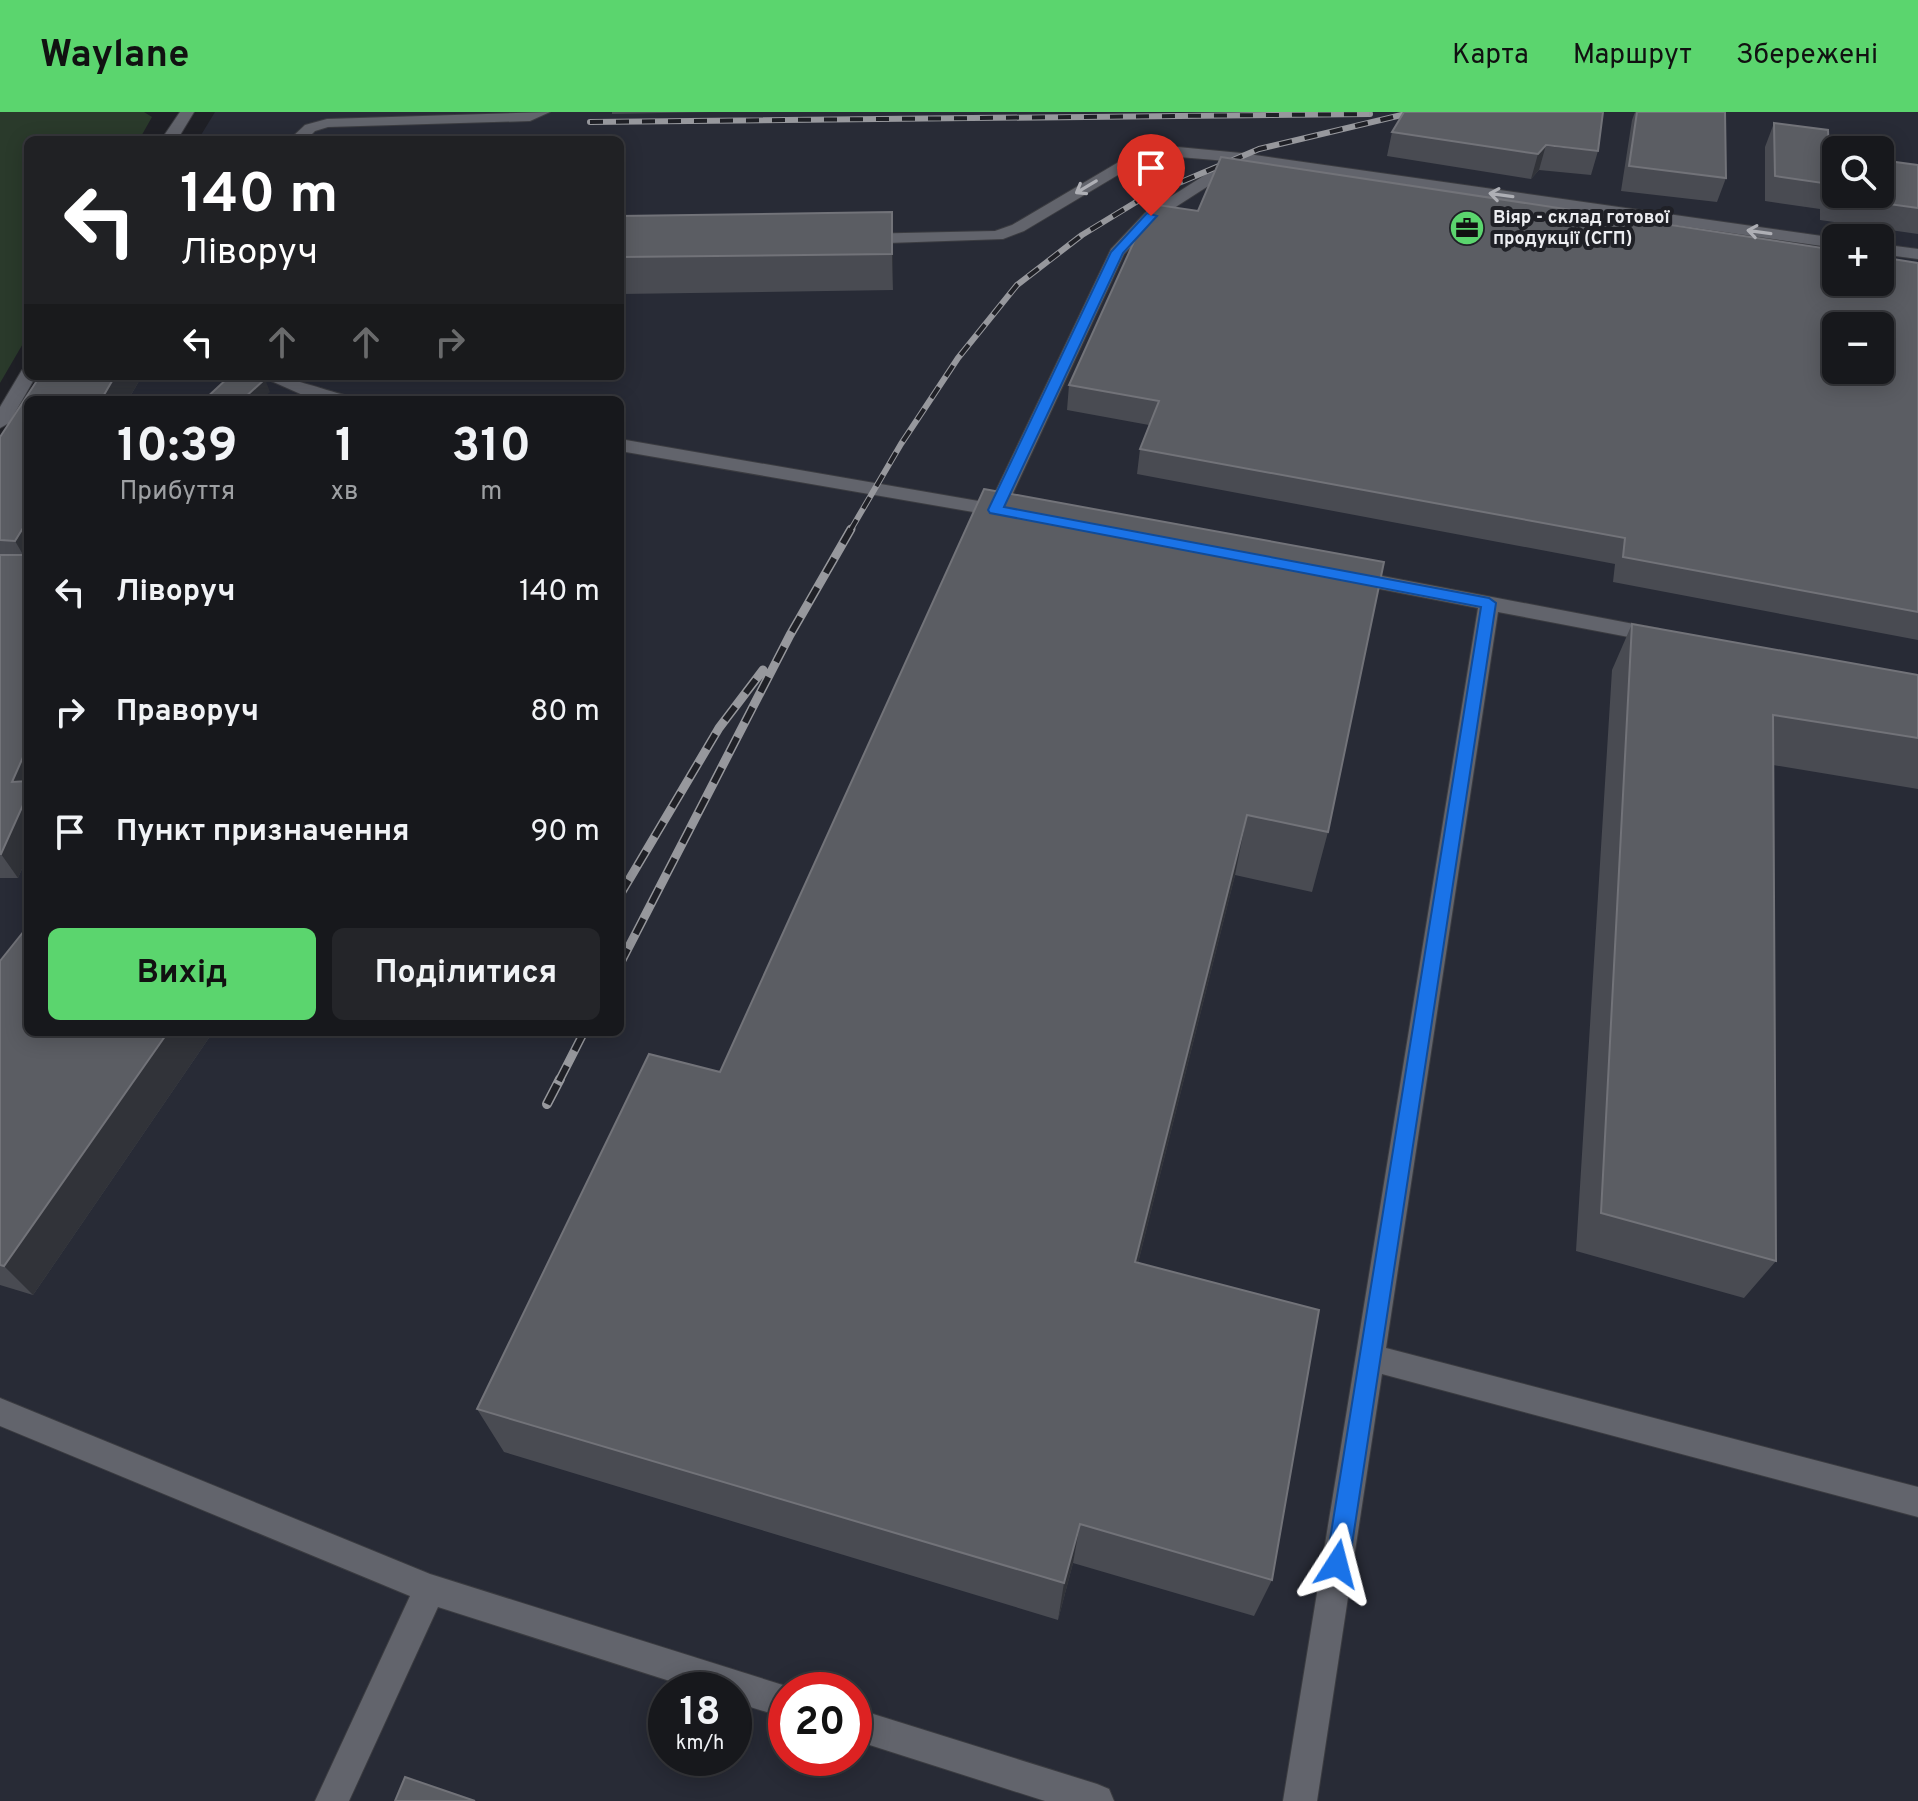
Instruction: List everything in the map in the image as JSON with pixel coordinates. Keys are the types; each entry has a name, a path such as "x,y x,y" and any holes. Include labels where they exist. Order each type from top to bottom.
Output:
{"street":[{"path":"172,136 187,112"},
{"path":"301,136 310,128 327,123 530,117 543,112"},
{"path":"844,239 997,236 1018,228 1144,153 1167,151 1241,158 1822,241"},
{"path":"996,510 1117,252 1151,216 1241,158"},
{"path":"1894,251 1918,254"},
{"path":"0,423 25,380"},
{"path":"279,380 320,396"},
{"path":"624,446 1026,515"},
{"path":"1335,574 1673,638"},
{"path":"1300,1801 1489,603"},
{"path":"1370,1357 1918,1502"},
{"path":"0,1412 430,1589 768,1696"},
{"path":"332,1801 430,1589"},
{"path":"872,1730 1097,1801"}],"shaded area":[{"path":"215,112 1918,112 1918,1801 0,1801 0,488 24,444 24,1036 624,1036 624,396 51,396 60,380 624,380 624,136 200,136"}],"green space":[{"path":"0,112 144,112 152,117 141,136 24,136 24,342 0,383"}],"building":[{"path":"1404,112 1603,112 1598,151 1546,145 1538,154 1392,132"},
{"path":"1637,112 1725,112 1726,178 1629,166"},
{"path":"1774,123 1828,130 1828,136 1822,136 1822,183 1775,176"},
{"path":"1221,157 1822,248 1822,296 1894,296 1894,259 1918,263 1918,612 1623,557 1625,538 1140,449 1159,401 1069,385 1151,204 1198,211"},
{"path":"1894,162 1918,165 1918,208 1894,205"},
{"path":"892,212 892,254 624,257 624,216"},
{"path":"37,380 113,380 103,396 27,396"},
{"path":"226,380 264,380 246,396 208,396"},
{"path":"24,400 24,526 15,541 0,540 0,437"},
{"path":"984,489 1384,562 1328,832 1247,815 1135,1262 1319,1310 1272,1580 1080,1524 1064,1583 477,1409 649,1054 720,1072"},
{"path":"0,555 24,555 24,755 12,782 24,781 24,805 0,854"},
{"path":"1632,624 1918,675 1918,738 1773,715 1776,1261 1601,1213"},
{"path":"24,931 24,1036 165,1036 4,1266 0,1265 0,961"},
{"path":"405,1777 475,1801 395,1801"}],"railway":[{"path":"850,531 901,444 958,358 1017,285 1082,235 1141,199 1259,149 1414,112"},
{"path":"590,122 1370,114"},
{"path":"624,956 790,635 851,529"},
{"path":"624,888 719,728 763,670"},
{"path":"559,1081 582,1036"},
{"path":"547,1104 560,1079"}],"place":[{"name":"Віяр - склад готової продукції (СГП)","path":"1467,228"}],"route":[{"path":"1151,216 1117,252 996,510 1489,603 1337,1564"}]}
